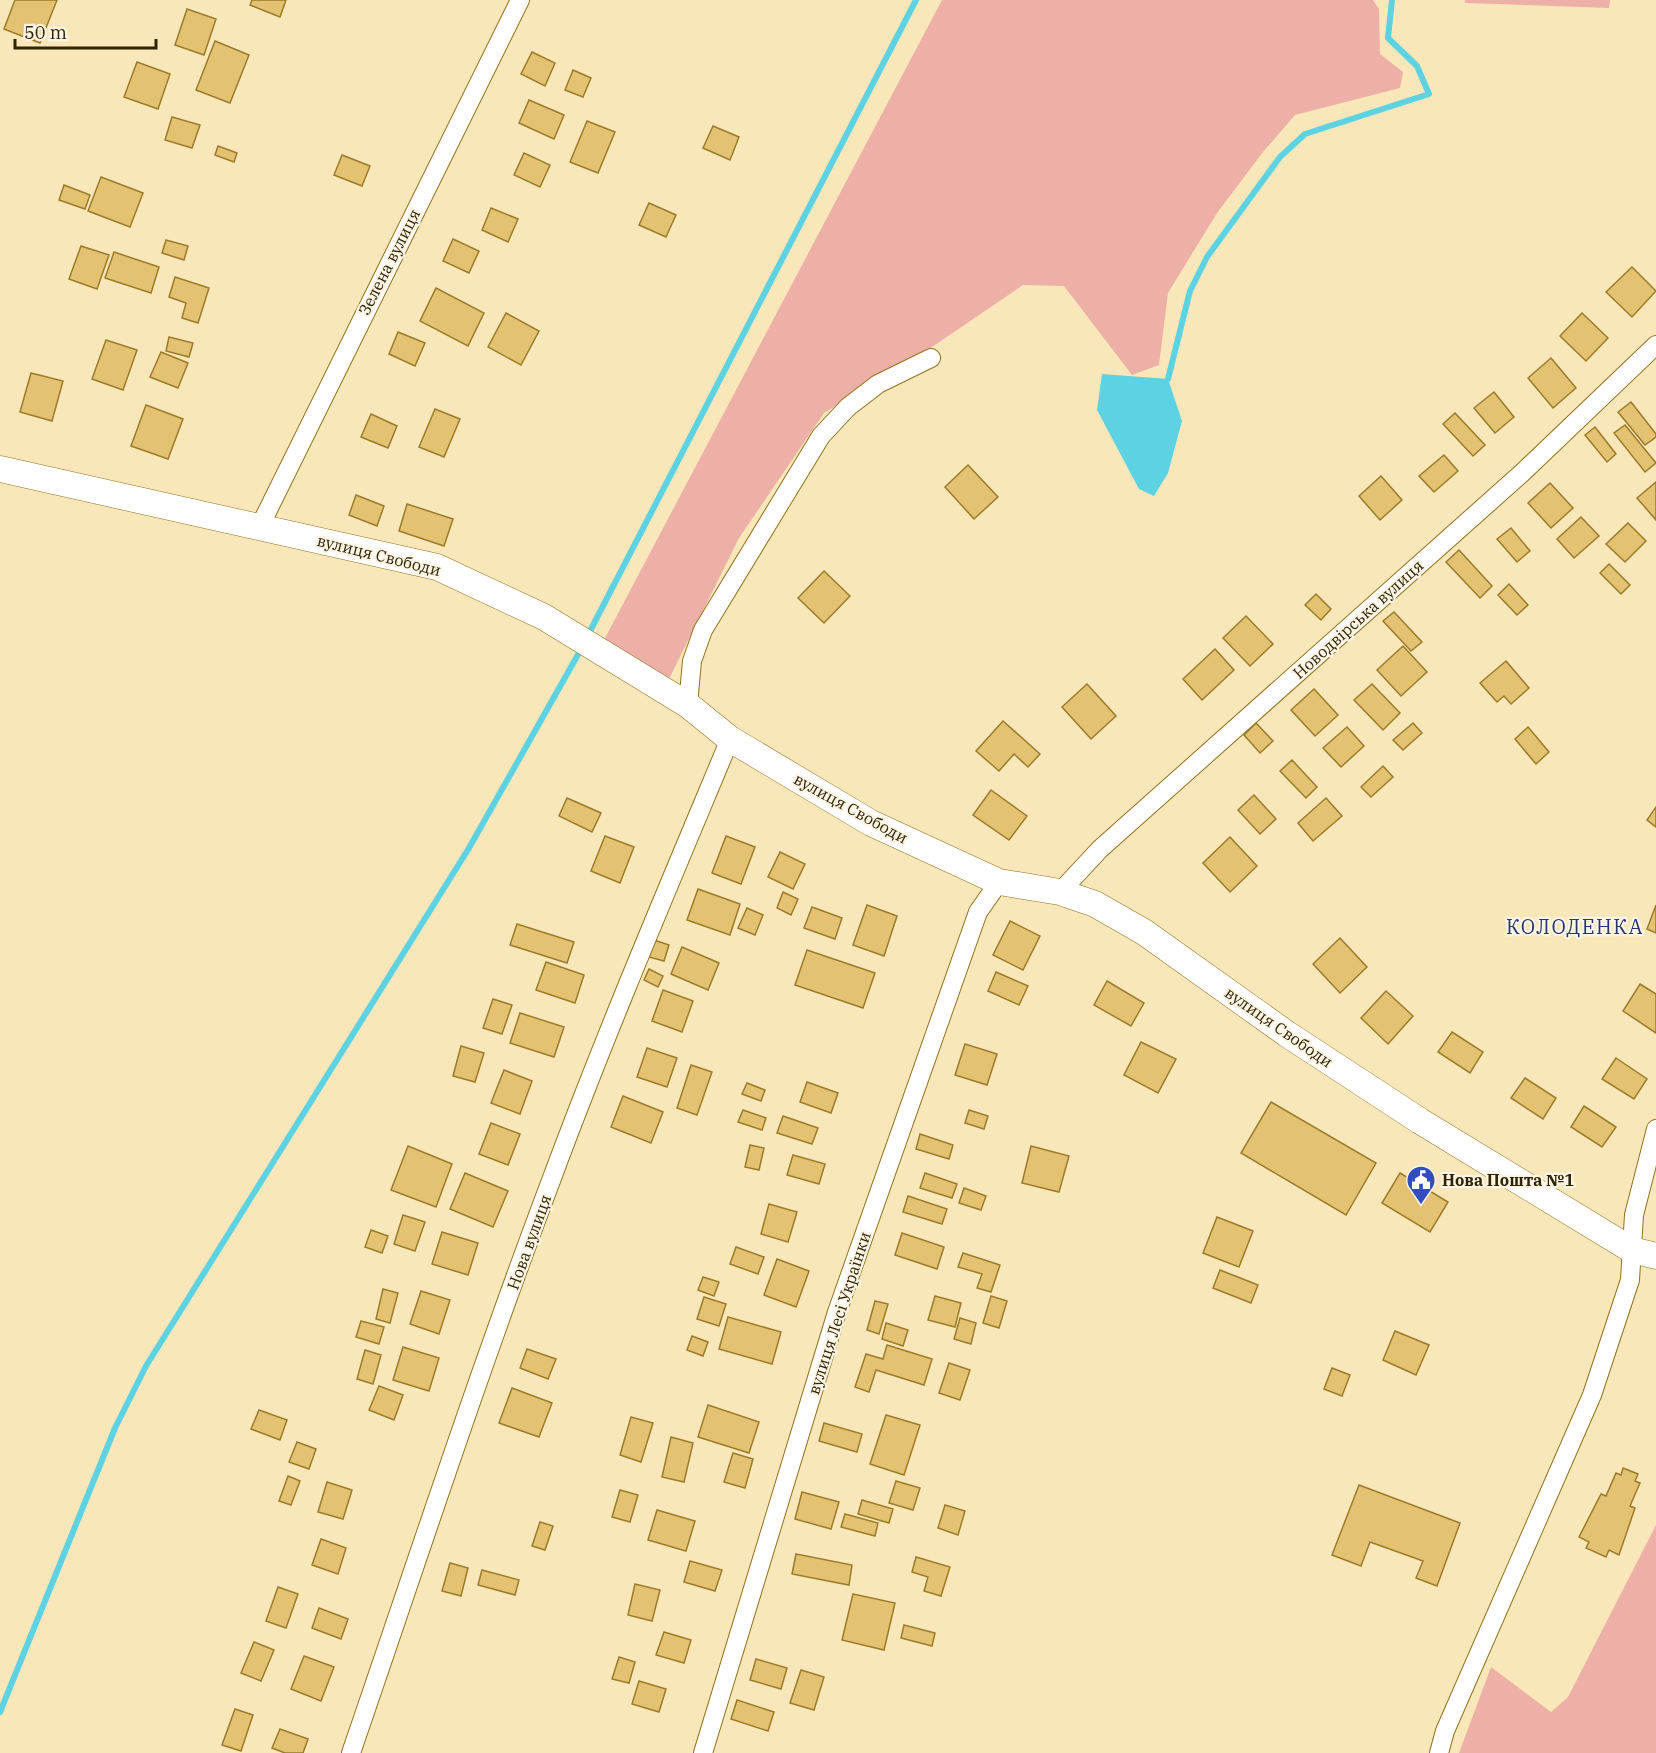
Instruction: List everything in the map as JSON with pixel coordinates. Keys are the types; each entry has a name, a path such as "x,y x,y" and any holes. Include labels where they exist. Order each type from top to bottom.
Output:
{"main road":[{"name":"вулиця Свободи","path":"0,469 437,567 544,617 688,705 730,740 871,824 999,882 1060,892 1095,904 1144,932 1287,1034 1391,1102 1644,1253"}],"street":[{"name":"Зелена вулиця","path":"260,526 520,0"},
{"name":"Новодвірська вулиця","path":"1060,892 1100,849 1522,473 1656,345"},
{"path":"688,705 692,661 703,630 821,436 848,407 878,384 931,358"},
{"name":"Нова вулиця","path":"351,1753 462,1429 552,1178 642,951 730,740"},
{"name":"вулиця Лесі Українки","path":"703,1753 837,1312 978,912 999,882"},
{"path":"1439,1753 1445,1731 1592,1395 1630,1280 1644,1253 1634,1215 1656,1129"}],"shaded area":[{"path":"942,0 1373,0 1379,9 1380,54 1403,72 1400,88 1295,115 1263,152 1217,213 1168,293 1159,365 1132,375 1064,286 1023,285 932,347 824,413 739,538 667,683 604,640"},
{"path":"1465,0 1610,0 1609,8 1465,3"},
{"path":"1656,1525 1656,1753 1459,1753 1491,1667 1551,1712 1568,1697"}],"water":[{"path":"1102,374 1168,379 1182,421 1168,473 1154,496 1139,489 1097,410"}],"building":[{"path":"15,0 57,0 40,43 4,29"},
{"path":"252,0 286,0 280,17 250,5"},
{"path":"187,9 216,19 204,55 175,45"},
{"path":"215,41 249,55 230,103 196,90"},
{"path":"532,52 555,63 545,86 521,74"},
{"path":"137,62 170,74 158,109 124,97"},
{"path":"573,70 591,78 583,97 565,90"},
{"path":"529,100 564,115 554,139 519,123"},
{"path":"172,117 200,125 192,148 165,140"},
{"path":"587,121 615,132 598,173 570,162"},
{"path":"713,126 739,137 730,160 703,148"},
{"path":"218,146 237,153 234,162 215,155"},
{"path":"524,153 550,165 540,187 514,175"},
{"path":"342,155 370,166 362,186 334,175"},
{"path":"101,177 143,193 130,227 88,211"},
{"path":"64,185 90,195 85,209 59,200"},
{"path":"649,203 676,215 666,237 639,225"},
{"path":"491,208 518,219 508,242 482,230"},
{"path":"453,239 479,251 469,273 443,261"},
{"path":"166,240 188,246 184,260 162,253"},
{"path":"81,246 109,255 97,289 69,279"},
{"path":"114,252 159,267 151,293 105,278"},
{"path":"1632,267 1656,291 1632,317 1606,292"},
{"path":"175,277 209,288 198,323 182,318 186,303 169,297"},
{"path":"436,288 484,313 468,346 420,321"},
{"path":"506,313 539,331 521,365 488,347"},
{"path":"1582,313 1608,338 1586,361 1560,336"},
{"path":"398,332 425,343 415,366 389,354"},
{"path":"169,337 193,343 189,357 166,351"},
{"path":"106,340 137,350 123,390 92,379"},
{"path":"161,352 188,363 178,388 150,377"},
{"path":"1551,358 1576,388 1553,408 1528,378"},
{"path":"31,373 63,381 52,421 20,412"},
{"path":"1494,392 1514,417 1495,433 1474,408"},
{"path":"1631,402 1656,434 1656,437 1645,445 1618,412"},
{"path":"146,405 183,419 168,459 131,446"},
{"path":"435,409 460,419 444,457 419,447"},
{"path":"1455,413 1485,445 1473,456 1443,424"},
{"path":"371,414 397,426 388,448 361,437"},
{"path":"1625,425 1656,463 1645,472 1614,433"},
{"path":"1595,427 1616,454 1607,462 1585,435"},
{"path":"1444,455 1458,471 1434,492 1419,476"},
{"path":"968,465 998,497 974,519 945,487"},
{"path":"1381,476 1402,500 1380,520 1359,496"},
{"path":"1656,482 1656,520 1637,498"},
{"path":"1550,483 1573,508 1551,528 1528,503"},
{"path":"356,495 384,506 377,526 349,515"},
{"path":"407,504 453,519 444,546 399,531"},
{"path":"1581,517 1599,536 1574,558 1557,539"},
{"path":"1628,523 1646,541 1625,562 1606,544"},
{"path":"1511,528 1530,551 1517,562 1497,539"},
{"path":"1459,550 1492,586 1480,598 1446,562"},
{"path":"1609,564 1630,585 1621,594 1600,573"},
{"path":"824,571 850,596 824,623 798,598"},
{"path":"1509,584 1528,605 1517,615 1498,595"},
{"path":"1316,594 1331,609 1321,620 1305,605"},
{"path":"1394,612 1422,642 1411,651 1383,621"},
{"path":"1246,616 1273,644 1250,666 1223,638"},
{"path":"1403,646 1427,672 1401,696 1377,670"},
{"path":"1215,649 1234,670 1202,700 1183,679"},
{"path":"1506,661 1529,688 1511,704 1504,696 1497,702 1480,683"},
{"path":"1087,684 1116,716 1091,739 1062,707"},
{"path":"1372,684 1400,713 1383,730 1354,700"},
{"path":"1314,689 1338,715 1315,736 1291,710"},
{"path":"1003,721 1040,754 1028,767 1014,754 999,771 976,751"},
{"path":"1256,723 1273,741 1260,753 1244,735"},
{"path":"1413,723 1422,733 1403,750 1393,740"},
{"path":"1347,727 1364,746 1341,767 1323,748"},
{"path":"1528,727 1549,752 1536,764 1515,739"},
{"path":"1292,760 1317,787 1306,798 1280,771"},
{"path":"1383,766 1393,777 1371,797 1361,787"},
{"path":"991,790 1027,816 1009,840 973,815"},
{"path":"1254,795 1276,819 1260,834 1238,810"},
{"path":"567,798 601,813 592,832 559,816"},
{"path":"1326,798 1342,816 1313,841 1298,823"},
{"path":"1656,807 1656,827 1647,820"},
{"path":"605,836 634,847 620,883 591,871"},
{"path":"726,836 755,847 741,884 712,873"},
{"path":"1230,837 1257,866 1230,892 1203,863"},
{"path":"780,852 805,864 793,889 768,877"},
{"path":"698,889 740,904 730,935 687,920"},
{"path":"783,892 798,899 791,915 777,908"},
{"path":"867,905 897,916 884,956 853,945"},
{"path":"1656,905 1656,933 1647,929"},
{"path":"812,907 842,918 835,939 804,928"},
{"path":"747,908 763,915 755,935 738,928"},
{"path":"1010,921 1040,936 1023,970 993,955"},
{"path":"517,924 574,942 567,963 510,945"},
{"path":"1340,938 1367,967 1340,993 1313,964"},
{"path":"654,940 669,945 664,961 649,957"},
{"path":"682,947 719,963 708,990 671,974"},
{"path":"807,950 875,973 863,1008 795,985"},
{"path":"546,962 584,975 575,1003 536,990"},
{"path":"649,969 663,976 658,987 644,980"},
{"path":"996,972 1028,986 1019,1005 988,991"},
{"path":"1107,981 1144,1003 1131,1026 1094,1005"},
{"path":"1640,984 1656,994 1656,1033 1623,1011"},
{"path":"663,990 693,1001 682,1032 652,1021"},
{"path":"1386,991 1413,1016 1388,1044 1361,1018"},
{"path":"493,999 512,1005 502,1034 483,1028"},
{"path":"520,1013 564,1027 554,1057 510,1043"},
{"path":"1452,1032 1483,1052 1470,1073 1438,1052"},
{"path":"1141,1042 1176,1059 1158,1093 1124,1075"},
{"path":"965,1044 997,1054 987,1085 955,1075"},
{"path":"461,1046 484,1053 475,1082 453,1076"},
{"path":"647,1048 677,1058 667,1087 637,1077"},
{"path":"1616,1058 1647,1079 1634,1099 1602,1079"},
{"path":"691,1065 712,1072 697,1115 677,1108"},
{"path":"504,1070 532,1081 520,1114 491,1103"},
{"path":"1525,1078 1556,1098 1543,1119 1511,1098"},
{"path":"807,1082 838,1093 831,1113 800,1102"},
{"path":"747,1083 765,1090 761,1101 742,1094"},
{"path":"623,1096 663,1112 651,1143 611,1127"},
{"path":"1271,1102 1376,1163 1346,1215 1241,1153"},
{"path":"1584,1106 1616,1127 1602,1147 1571,1127"},
{"path":"743,1110 766,1118 762,1130 738,1122"},
{"path":"969,1110 988,1116 984,1129 965,1123"},
{"path":"783,1116 818,1128 812,1144 777,1133"},
{"path":"491,1123 520,1134 508,1165 479,1154"},
{"path":"920,1134 953,1145 949,1159 916,1149"},
{"path":"750,1145 764,1148 759,1170 745,1167"},
{"path":"408,1146 452,1164 436,1207 391,1190"},
{"path":"1031,1146 1069,1156 1059,1192 1022,1183"},
{"path":"793,1155 825,1164 819,1184 787,1175"},
{"path":"465,1173 508,1191 493,1227 450,1209"},
{"path":"925,1173 957,1184 952,1198 920,1188"},
{"path":"1400,1173 1448,1202 1430,1232 1382,1203"},
{"path":"964,1188 986,1196 981,1210 959,1203"},
{"path":"908,1196 947,1209 942,1224 903,1212"},
{"path":"769,1204 797,1212 788,1242 761,1234"},
{"path":"403,1215 425,1222 415,1251 394,1244"},
{"path":"1217,1217 1253,1231 1239,1267 1203,1253"},
{"path":"371,1230 388,1236 382,1253 365,1247"},
{"path":"442,1232 478,1243 468,1275 432,1264"},
{"path":"902,1233 944,1247 937,1269 895,1255"},
{"path":"736,1247 764,1257 758,1274 730,1264"},
{"path":"963,1253 1000,1265 991,1292 977,1288 982,1274 958,1267"},
{"path":"777,1259 809,1271 796,1307 764,1295"},
{"path":"1220,1270 1258,1285 1251,1303 1213,1288"},
{"path":"703,1277 719,1282 714,1296 698,1290"},
{"path":"383,1289 398,1293 390,1323 376,1319"},
{"path":"421,1291 450,1300 439,1334 410,1324"},
{"path":"935,1296 961,1303 955,1327 928,1320"},
{"path":"991,1296 1007,1301 999,1328 983,1323"},
{"path":"704,1297 726,1304 719,1326 697,1319"},
{"path":"875,1301 888,1304 879,1334 867,1330"},
{"path":"728,1317 781,1332 772,1364 719,1349"},
{"path":"960,1318 976,1323 971,1344 954,1339"},
{"path":"361,1321 384,1327 379,1344 356,1337"},
{"path":"886,1323 908,1330 903,1346 882,1339"},
{"path":"1395,1331 1429,1345 1416,1375 1383,1360"},
{"path":"692,1336 708,1342 703,1356 687,1350"},
{"path":"887,1345 932,1359 924,1385 876,1370 869,1392 855,1387 866,1354 883,1359"},
{"path":"403,1347 439,1358 429,1391 393,1380"},
{"path":"527,1349 556,1359 548,1379 520,1368"},
{"path":"365,1350 381,1355 373,1384 357,1379"},
{"path":"949,1363 970,1370 960,1400 939,1393"},
{"path":"1332,1368 1350,1375 1342,1396 1324,1389"},
{"path":"379,1386 403,1395 394,1420 369,1410"},
{"path":"512,1388 552,1403 539,1437 499,1423"},
{"path":"708,1405 759,1422 749,1453 698,1437"},
{"path":"259,1410 287,1420 280,1440 251,1429"},
{"path":"886,1415 920,1425 904,1475 870,1464"},
{"path":"631,1417 653,1423 641,1462 620,1455"},
{"path":"824,1423 862,1434 857,1452 819,1441"},
{"path":"671,1437 693,1443 684,1482 662,1477"},
{"path":"297,1442 316,1449 309,1469 289,1462"},
{"path":"733,1453 753,1459 745,1488 724,1482"},
{"path":"1623,1468 1638,1474 1635,1481 1640,1483 1630,1506 1635,1508 1619,1555 1609,1550 1606,1557 1586,1548 1589,1542 1579,1537 1601,1494 1606,1496 1616,1473 1621,1475"},
{"path":"288,1476 300,1481 291,1505 279,1501"},
{"path":"896,1481 920,1488 913,1510 889,1503"},
{"path":"327,1482 352,1490 343,1519 318,1512"},
{"path":"1359,1485 1460,1523 1437,1586 1416,1578 1423,1561 1370,1542 1361,1566 1332,1555"},
{"path":"620,1490 638,1495 630,1522 612,1517"},
{"path":"802,1492 839,1502 831,1529 795,1519"},
{"path":"862,1500 893,1509 889,1523 858,1514"},
{"path":"945,1505 965,1511 958,1535 938,1528"},
{"path":"657,1510 695,1521 686,1551 648,1540"},
{"path":"845,1514 878,1523 875,1536 841,1527"},
{"path":"540,1522 553,1526 545,1550 532,1546"},
{"path":"321,1539 346,1548 338,1574 312,1565"},
{"path":"796,1554 852,1565 849,1585 792,1574"},
{"path":"916,1557 950,1567 941,1596 924,1591 928,1577 912,1572"},
{"path":"690,1561 722,1570 715,1591 684,1582"},
{"path":"450,1563 468,1568 461,1596 442,1591"},
{"path":"482,1570 519,1580 515,1595 478,1585"},
{"path":"635,1584 660,1590 652,1621 628,1615"},
{"path":"278,1587 298,1594 286,1628 266,1621"},
{"path":"853,1594 895,1603 884,1650 842,1640"},
{"path":"319,1608 348,1619 341,1639 312,1628"},
{"path":"904,1625 935,1633 932,1646 901,1638"},
{"path":"664,1632 691,1640 684,1663 656,1655"},
{"path":"254,1642 274,1650 261,1681 241,1673"},
{"path":"304,1656 334,1667 321,1701 291,1689"},
{"path":"619,1657 635,1662 629,1683 612,1679"},
{"path":"756,1659 787,1668 781,1689 750,1680"},
{"path":"801,1670 824,1677 814,1710 790,1703"},
{"path":"639,1681 666,1689 659,1712 632,1704"},
{"path":"737,1700 774,1712 768,1731 731,1719"},
{"path":"235,1709 253,1715 241,1751 222,1745"},
{"path":"280,1729 308,1739 303,1753 285,1753 272,1748"}],"waterway":[{"path":"589,633 916,0"},
{"path":"1168,379 1190,291 1207,257 1280,157 1305,134 1429,94 1417,66 1388,38 1392,0"},
{"path":"0,1712 115,1428 146,1366 469,848 580,651"}],"place":[{"name":"Нова Пошта №1","path":"1421,1206"}],"district":[{"name":"КОЛОДЕНКА","path":"1575,927"}]}
